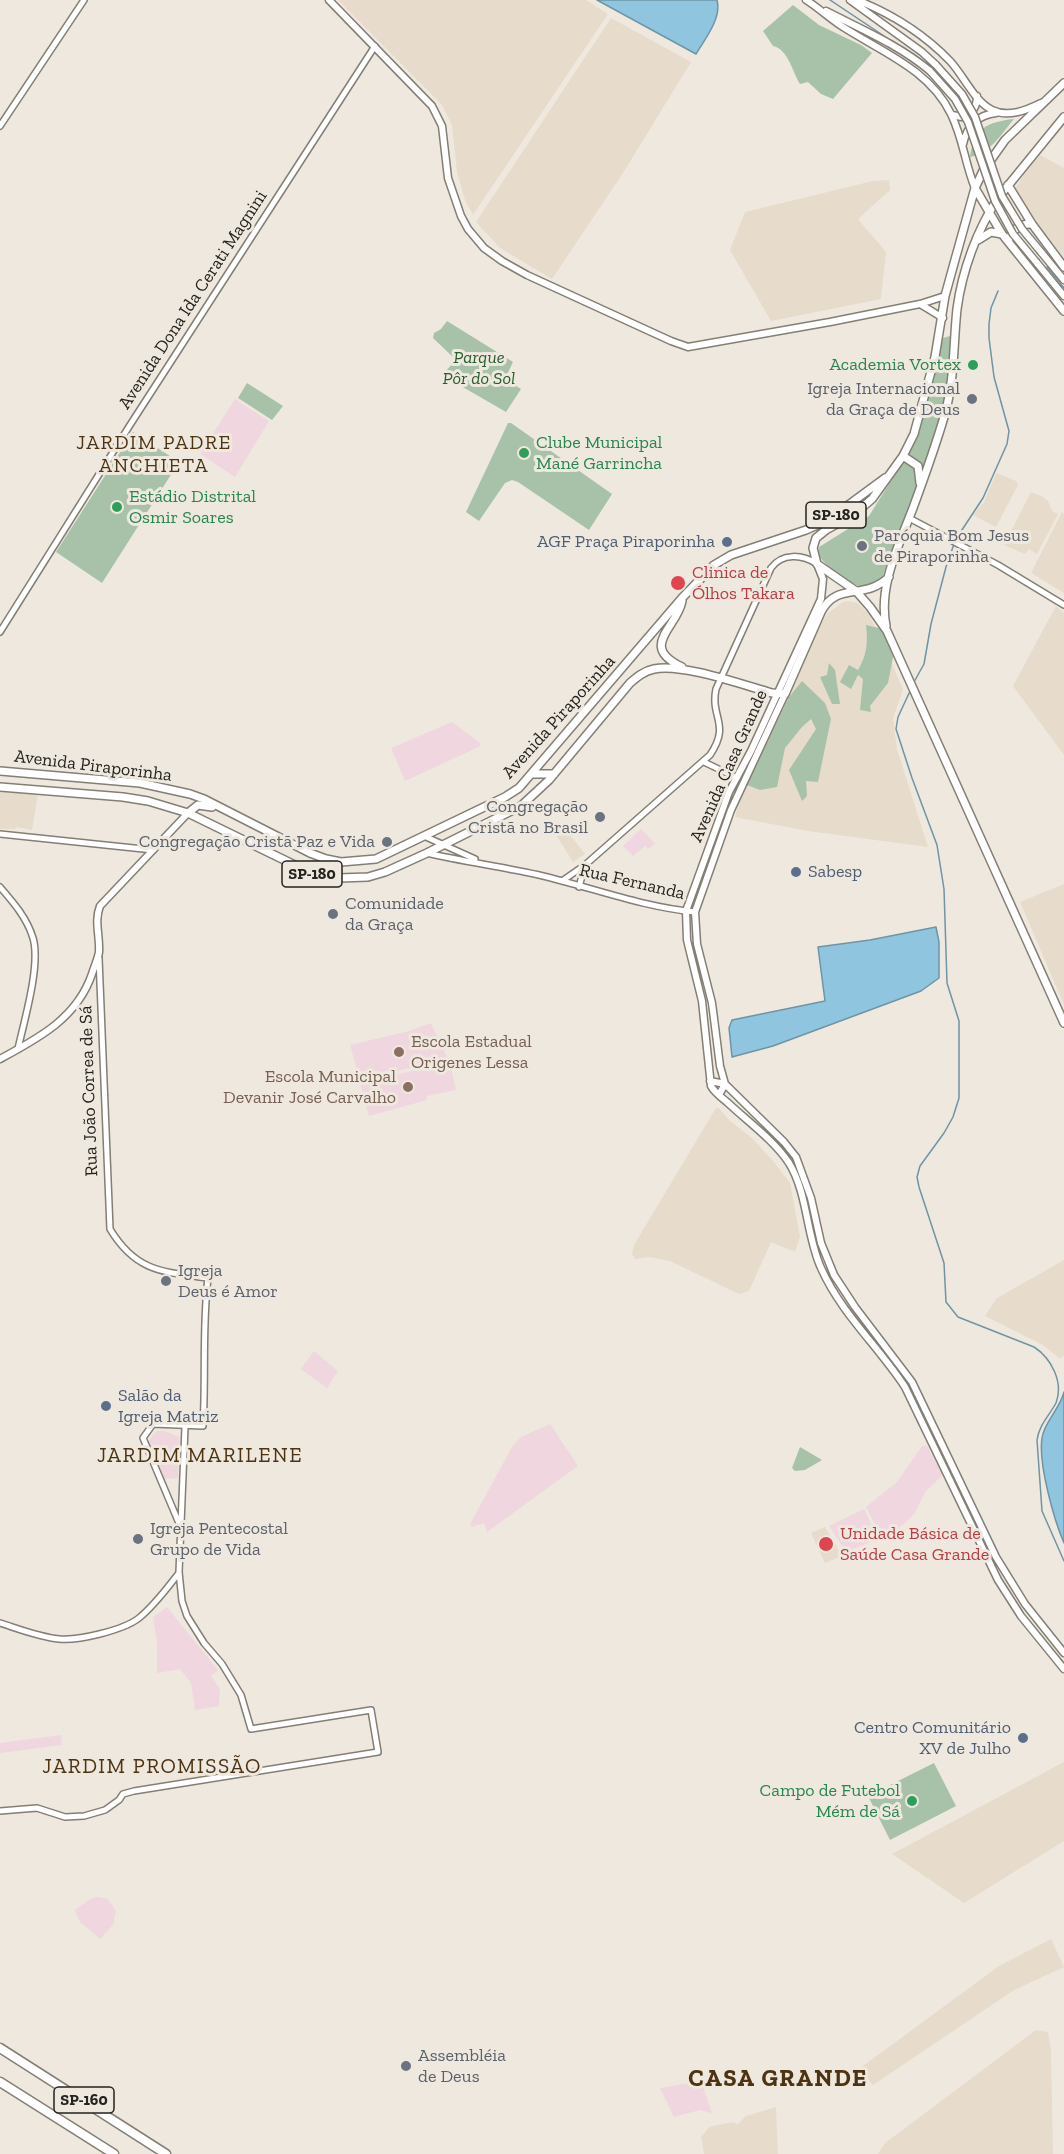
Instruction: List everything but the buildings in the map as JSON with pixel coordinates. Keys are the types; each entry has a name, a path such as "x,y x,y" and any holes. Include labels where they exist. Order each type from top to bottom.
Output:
{"highway":[{"name":"SP-160","path":"0,2048 166,2154"},
{"name":"SP-160","path":"0,2082 114,2154"}],"main road":[{"path":"329,0 424,96 437,116 444,136 448,178 461,216 476,240 495,256 536,279 670,341 688,347 920,304 945,296"},
{"path":"850,0 922,52 962,94 979,124 996,180 1006,204 1064,280"},
{"path":"857,0 879,9 925,38 950,62 987,107 999,113"},
{"path":"809,2 914,58 930,71 950,93 972,129 991,193 1003,217 1017,239 1064,296"},
{"path":"809,2 840,25 882,49 925,79 939,94 952,115 975,188 1002,234 1064,311"},
{"name":"Avenida Piraporinha","path":"817,564 813,548 816,538 872,499 903,456 918,422 935,357 945,296 975,188 983,171 1000,145 1064,83"},
{"path":"952,115 958,117 968,114 975,106 977,96"},
{"path":"962,146 965,134 973,122 983,116 1017,112 1047,100"},
{"path":"887,631 883,604 889,577 935,446 948,401 954,376 960,292 976,242 989,211 1064,117"},
{"path":"1008,185 1032,224 1064,267"},
{"path":"1008,242 1016,228 1024,224 1032,224"},
{"path":"976,242 991,232 1002,234"},
{"path":"920,304 943,318"},
{"path":"903,456 918,466 921,486"},
{"name":"Avenida Piraporinha","path":"0,771 158,786 204,799 301,849 333,861 362,862 376,859 505,797 519,788 682,598 719,561 828,520 889,475"},
{"path":"817,564 856,591 887,631 1064,1023"},
{"name":"Avenida Casa Grande","path":"725,1084 718,1057 709,989 697,944 695,912 731,810 823,592 823,579 817,564"},
{"path":"856,591 875,588 889,577"},
{"name":"Avenida Casa Grande","path":"856,591 834,596 824,605 722,809 686,911 687,940 702,1001 710,1081 712,1089 771,1142 790,1165 800,1191 815,1252 827,1281 856,1326 905,1387 998,1580 1021,1616 1064,1669"},
{"path":"682,598 678,613 665,631 661,643 667,658 687,670"},
{"name":"Avenida Piraporinha","path":"0,786 135,798 188,813 301,870 320,876 339,878 368,877 385,872 426,853 521,806 539,791 639,676 655,669 687,670 781,694"},
{"path":"533,774 554,774"},
{"path":"0,1059 55,1026 78,1003 88,984 99,953 97,914 100,906 195,806 201,804 226,811"},
{"path":"710,1081 725,1084 784,1142 796,1157 811,1198 821,1243 834,1275 855,1307 912,1382 996,1557 1025,1604 1064,1653"},
{"path":"719,1095 725,1084"}],"street":[{"path":"0,126 84,0"},
{"name":"Avenida Dona Ida Cerati Magnini","path":"0,632 124,434 375,46"},
{"path":"909,518 959,544 1064,605"},
{"path":"562,881 585,865 704,762 720,736 721,726 715,698 720,679 775,563 797,556 817,564"},
{"path":"704,762 737,778"},
{"path":"0,834 153,850"},
{"path":"424,836 482,862"},
{"path":"426,853 462,861 482,862"},
{"name":"Rua Fernanda","path":"482,862 695,912"},
{"path":"579,886 585,865"},
{"path":"0,887 24,917 35,947 34,971 18,1049"},
{"name":"Rua João Correa de Sá","path":"99,953 110,1229 121,1247 140,1262 159,1271 208,1278 204,1314 206,1372 203,1426 185,1427"},
{"path":"0,1811 38,1808 65,1816 86,1816 105,1810 123,1794 134,1791 378,1752 370,1710 251,1729 241,1695 222,1664 204,1643 187,1616 182,1601 179,1572 183,1507 185,1427 153,1424 145,1434 143,1441 181,1529"},
{"path":"0,1623 60,1639 93,1635 118,1628 140,1618 179,1572"}],"shaded area":[{"path":"338,0 586,0 608,14 473,215 465,200 457,172 452,125 442,105"},
{"path":"611,18 691,62 623,173 552,279 500,248 476,222"},
{"path":"1040,155 1064,168 1064,258 1014,191"},
{"path":"889,180 890,190 858,219 886,252 881,299 771,321 730,250 745,212 873,181"},
{"path":"235,399 269,421 235,477 200,454"},
{"path":"996,473 1016,481 1018,485 996,527 973,515 984,502"},
{"path":"1031,492 1048,501 1052,511 1058,514 1037,554 1029,549 1025,554 1004,545"},
{"path":"1062,512 1064,514 1064,593 1031,573"},
{"path":"848,601 858,603 869,615 903,690 893,718 897,749 928,847 808,831 735,817 743,788 815,636 827,614"},
{"path":"1056,606 1064,613 1064,755 1013,686"},
{"path":"452,722 479,742 481,746 405,781 391,748"},
{"path":"0,792 38,794 32,830 16,827 15,829 0,829"},
{"path":"563,826 585,854 573,862 556,835"},
{"path":"641,829 655,843 649,849 645,846 633,856 623,846"},
{"path":"1064,884 1064,1005 1020,902"},
{"name":"Escola Estadual Origenes Lessa","path":"431,1023 448,1059 360,1080 350,1045 409,1031"},
{"name":"Escola Municipal Devanir José Carvalho","path":"450,1062 456,1090 427,1096 427,1100 369,1116 360,1083"},
{"path":"716,1108 719,1108 729,1120 752,1138 790,1183 800,1237 795,1252 771,1242 749,1291 739,1294 670,1261 649,1257 635,1259 632,1254 634,1245"},
{"path":"1064,1260 1064,1356 1060,1359 1043,1345 985,1316 997,1298"},
{"path":"314,1351 338,1371 327,1388 301,1369"},
{"path":"550,1424 578,1466 487,1532 484,1523 472,1527 470,1524 513,1445 521,1437"},
{"path":"156,1431 165,1431 179,1437 178,1478 165,1479 148,1448 147,1443"},
{"path":"922,1446 927,1446 943,1475 926,1491 914,1514 904,1524 881,1536 866,1507 897,1482"},
{"path":"864,1509 878,1539 846,1552 829,1526"},
{"name":"Unidade Básica de Saúde Casa Grande","path":"825,1527 842,1556 825,1563 811,1533"},
{"path":"167,1607 218,1670 211,1676 220,1689 219,1706 195,1710 191,1683 180,1669 157,1673 157,1643 153,1617"},
{"path":"61,1735 62,1745 0,1753 0,1743"},
{"path":"1064,1762 1064,1841 964,1903 892,1854"},
{"path":"97,1897 108,1899 116,1911 113,1925 100,1939 80,1922 75,1910 90,1899"},
{"path":"1051,1939 1064,1967 1014,1990 873,2085 859,2069 999,1966"},
{"path":"1036,2030 1048,2032 1051,2051 1053,2154 878,2154 885,2143"},
{"path":"701,2081 712,2113 700,2110 674,2117 660,2088"},
{"path":"776,2107 778,2154 704,2154 701,2137 709,2127 732,2122 738,2124 746,2116"}],"green space":[{"path":"793,5 819,25 861,45 872,53 833,99 821,94 808,82 800,84 786,56 773,46 763,31"},
{"path":"1014,119 990,147 970,157 975,139 983,128 996,122"},
{"name":"Parque Pôr do Sol","path":"447,321 513,362 505,379 521,389 506,412 442,375 456,360 433,338 434,333 441,329"},
{"path":"950,336 953,355 950,382 929,453 883,576 872,586 863,587 845,579 825,564 818,554 819,547 869,516 917,439 943,338"},
{"path":"247,383 283,406 272,420 238,398"},
{"name":"Clube Municipal Mané Garrincha","path":"508,423 612,494 589,530 512,480 505,483 479,521 466,512"},
{"name":"Estádio Distrital Osmir Soares","path":"133,432 179,462 102,583 56,552"},
{"path":"866,625 883,629 894,652 888,683 870,706 871,712 860,710 863,679 858,675 851,689 840,682 849,665 858,670 861,664 866,648"},
{"path":"829,663 835,670 840,704 832,704 820,677 827,675"},
{"path":"802,681 825,703 831,719 818,782 806,781 807,796 802,801 789,770 816,729 811,719 785,748 777,787 760,790 747,785 789,697"},
{"path":"800,1447 822,1460 805,1470 795,1471 792,1468"},
{"name":"Campo de Futebol Mém de Sá","path":"934,1763 956,1806 890,1840 868,1796"}],"water":[{"path":"597,0 717,0 718,7 712,28 696,54"},
{"path":"936,927 939,942 939,978 921,991 773,1046 732,1057 729,1028 732,1020 825,1001 818,947"},
{"path":"1064,1392 1064,1543 1048,1491 1041,1449 1043,1432"}],"waterway":[{"path":"830,0 896,44"},
{"path":"936,73 953,91 966,112"},
{"path":"1047,267 1064,288"},
{"path":"956,539 983,498 1007,444 1009,431 994,377 989,338 991,308 998,291"},
{"path":"914,682 924,664 931,624 954,544"},
{"path":"911,689 898,717 896,729 937,845 944,889 947,983 959,1021 959,1098 953,1117 920,1166 917,1177 944,1263 946,1302 958,1317 1034,1347 1046,1357 1054,1371 1058,1395 1037,1440 1042,1511 1064,1561"}],"place":[{"name":"Academia Vortex","path":"973,365"},
{"name":"Igreja Internacional da Graça de Deus","path":"972,399"},
{"name":"Clube Municipal Mané Garrincha","path":"524,453"},
{"name":"Estádio Distrital Osmir Soares","path":"117,507"},
{"name":"AGF Praça Piraporinha","path":"727,542"},
{"name":"Paróquia Bom Jesus de Piraporinha","path":"862,546"},
{"name":"Clinica de Ólhos Takara","path":"678,583"},
{"name":"Congregação Cristã no Brasil","path":"600,817"},
{"name":"Congregação Cristã Paz e Vida","path":"387,842"},
{"name":"Sabesp","path":"796,872"},
{"name":"Comunidade da Graça","path":"333,914"},
{"name":"Escola Estadual Origenes Lessa","path":"399,1052"},
{"name":"Escola Municipal Devanir José Carvalho","path":"408,1087"},
{"name":"Igreja Deus é Amor","path":"166,1281"},
{"name":"Salão da Igreja Matriz","path":"106,1406"},
{"name":"Igreja Pentecostal Grupo de Vida","path":"138,1539"},
{"name":"Unidade Básica de Saúde Casa Grande","path":"826,1544"},
{"name":"Centro Comunitário XV de Julho","path":"1023,1738"},
{"name":"Campo de Futebol Mém de Sá","path":"912,1801"},
{"name":"Assembléia de Deus","path":"406,2066"}],"district":[{"name":"JARDIM PADRE ANCHIETA","path":"154,454"},
{"name":"JARDIM MARILENE","path":"200,1456"},
{"name":"JARDIM PROMISSÃO","path":"152,1767"},
{"name":"CASA GRANDE","path":"778,2079"}]}
